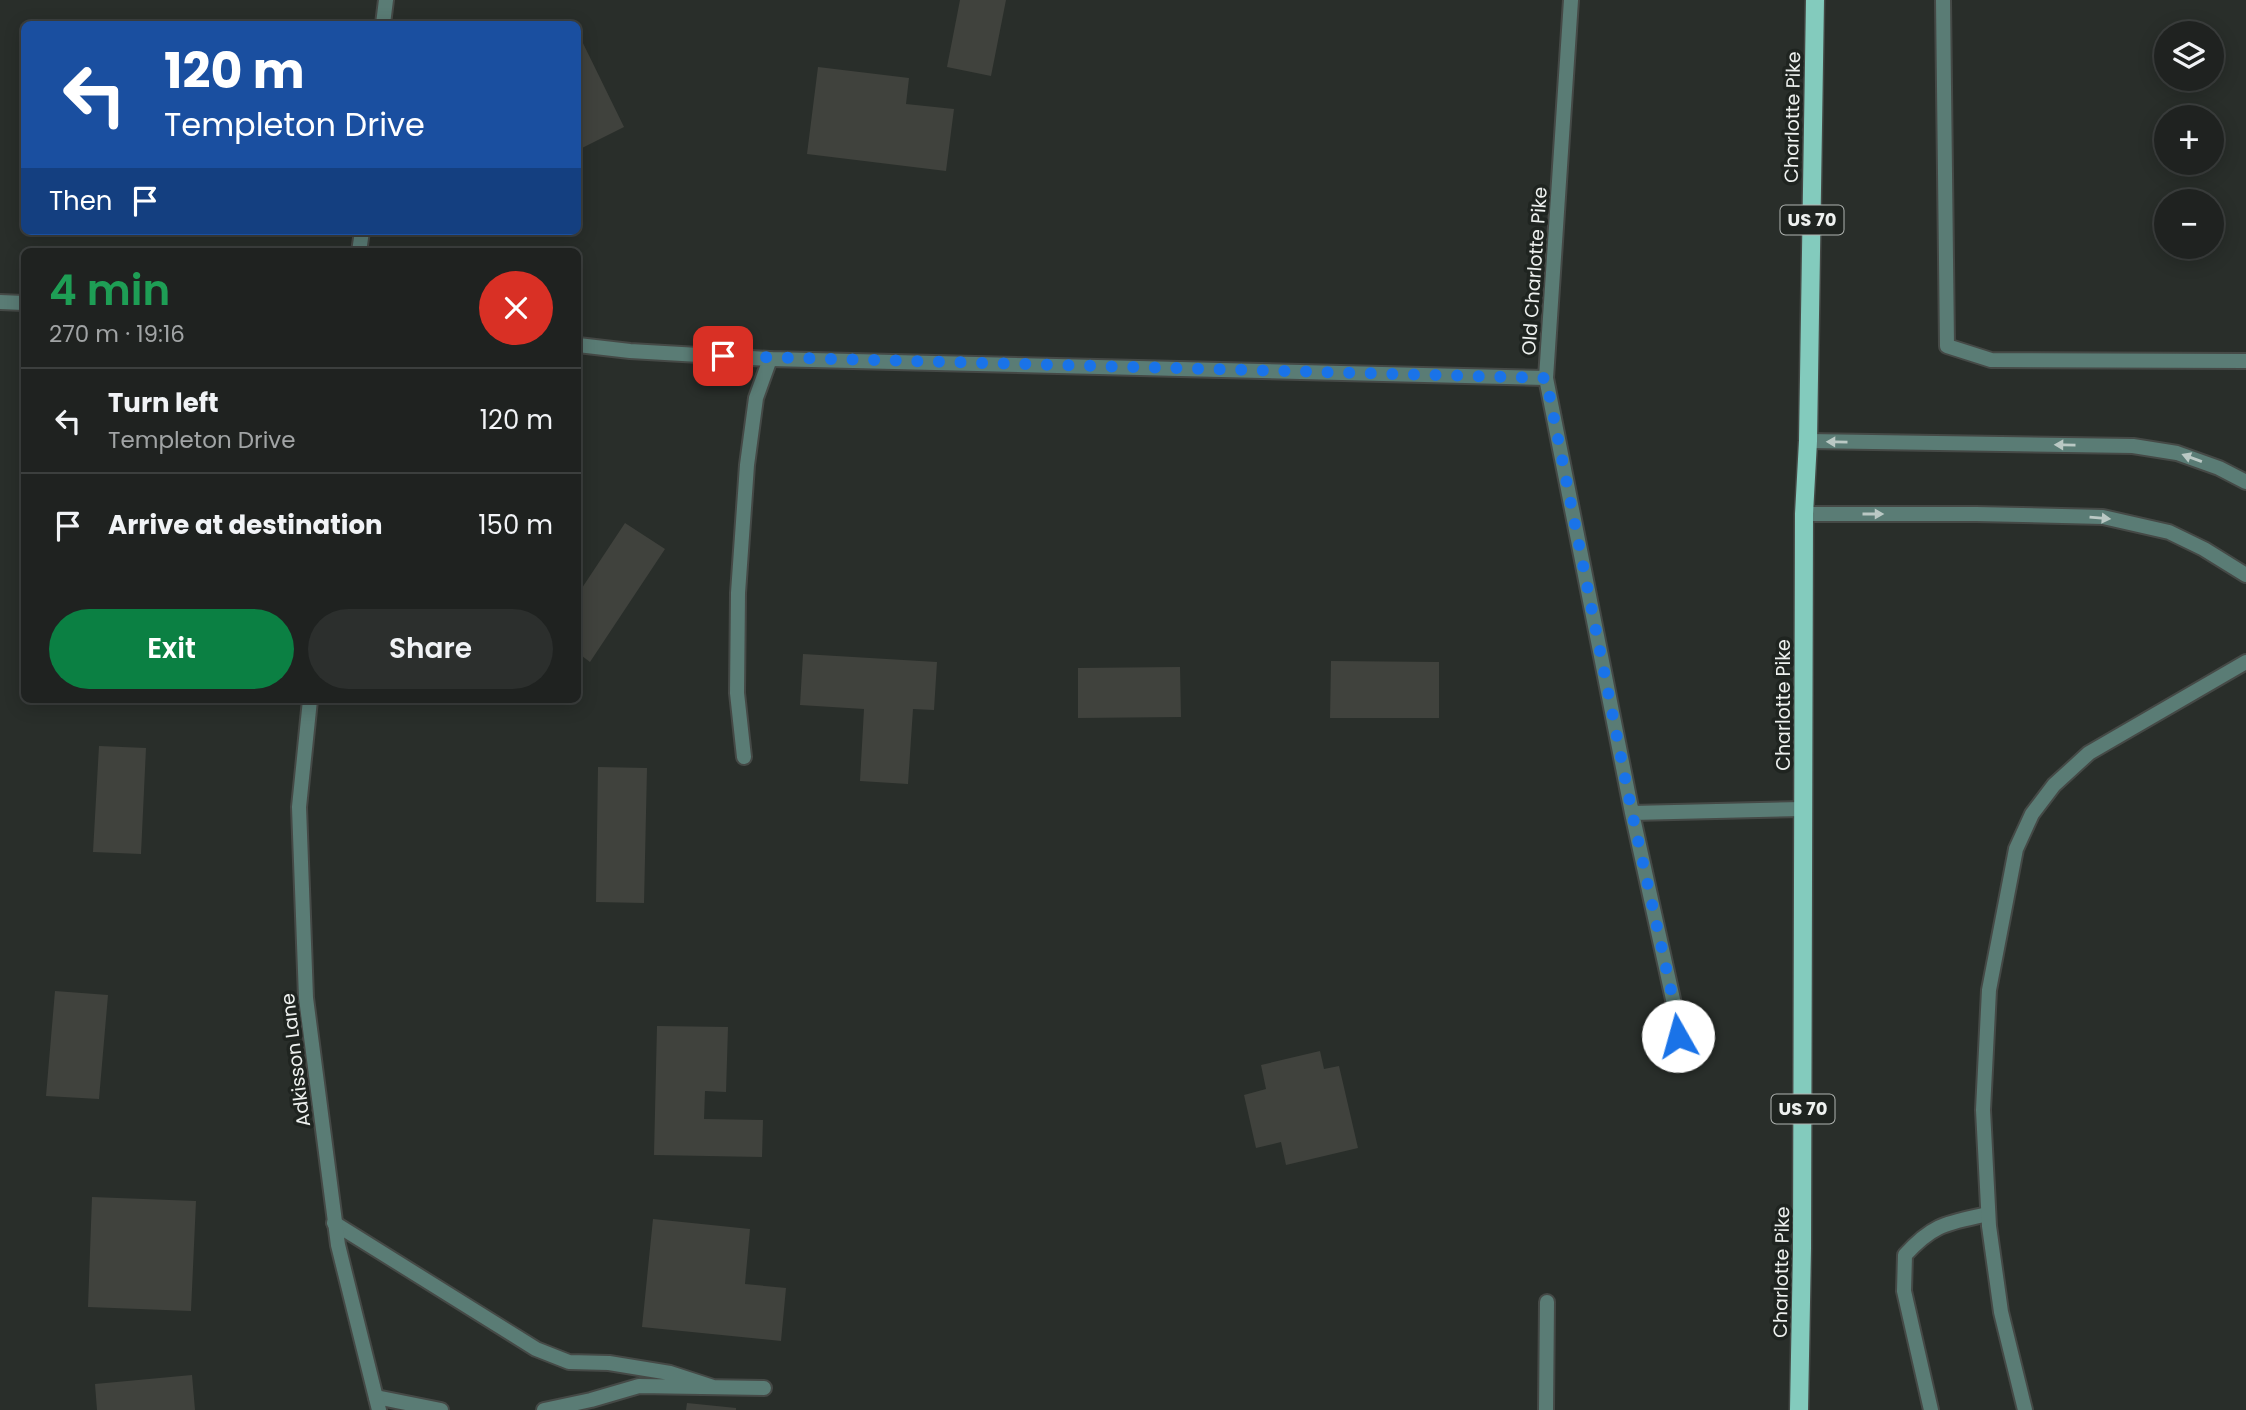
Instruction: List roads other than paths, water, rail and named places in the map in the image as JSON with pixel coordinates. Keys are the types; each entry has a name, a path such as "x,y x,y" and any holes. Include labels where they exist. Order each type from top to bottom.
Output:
{"main road":[{"name":"Charlotte Pike","path":"1799,1410 1804,514 1808,441 1815,0"}],"street":[{"path":"383,21 386,0"},
{"name":"Old Charlotte Pike","path":"1571,0 1546,378 1632,813 1676,1013 1678,1036"},
{"path":"1943,0 1947,346 1990,360 2246,361"},
{"path":"0,302 21,303"},
{"path":"581,345 630,351 770,359 1546,378"},
{"path":"744,757 737,693 738,593 748,452 756,398 770,359"},
{"path":"1808,441 2133,446 2177,453 2219,468 2246,482"},
{"path":"1804,514 2103,517 2169,533 2204,549 2246,575"},
{"path":"2025,1410 2001,1312 1988,1214 1983,1110 1989,990 2016,849 2032,814 2054,785 2089,752 2246,662"},
{"name":"Adkisson Lane","path":"310,703 299,807 306,998 334,1223 378,1403"},
{"path":"1632,813 1803,809"},
{"path":"1931,1410 1904,1292 1905,1255 1923,1235 1946,1223 1988,1214"},
{"path":"334,1223 536,1349 569,1362 609,1363 670,1373 713,1387"},
{"path":"1546,1410 1547,1302"},
{"path":"544,1410 639,1386 764,1388"},
{"path":"378,1403 441,1410"}]}
